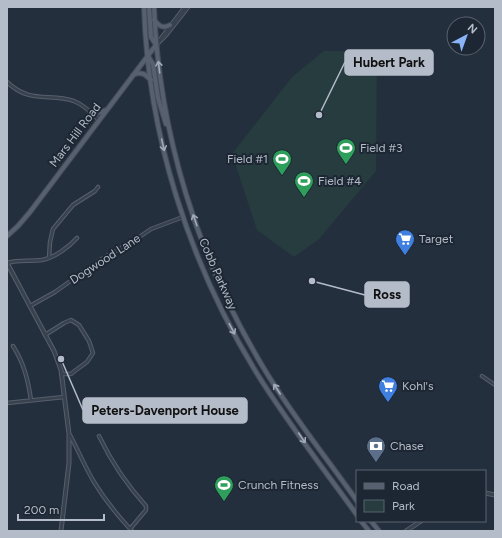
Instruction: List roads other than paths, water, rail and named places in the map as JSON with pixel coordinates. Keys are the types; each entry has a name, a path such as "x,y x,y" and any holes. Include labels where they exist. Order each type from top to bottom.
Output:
{"main road":[{"name":"Cobb Parkway","path":"144,7 151,80 165,152 183,217 211,288 231,329 245,353 284,413 356,514"},
{"path":"149,7 151,38 156,45"},
{"name":"Cobb Parkway","path":"154,7 156,45 170,133 195,223 214,272 235,318 260,362 356,500"},
{"path":"154,20 158,25 163,27 170,25"},
{"name":"Mars Hill Road","path":"7,236 27,216 156,45"},
{"path":"148,56 153,64 160,106 170,133"},
{"path":"132,76 142,73 147,75 151,80"},
{"path":"90,112 106,110"},
{"path":"362,522 368,531"},
{"path":"373,522 379,531"}],"street":[{"path":"156,45 185,7"},
{"path":"156,45 166,35 188,7"},
{"path":"8,84 21,92 36,97 74,101 99,120"},
{"path":"49,258 53,229 73,205 95,191 98,187"},
{"name":"Dogwood Lane","path":"30,306 55,292 100,260 152,229 183,217"},
{"path":"61,531 69,463 69,434 59,361 7,263 18,260 41,260 49,258 77,238"},
{"path":"45,335 71,320 79,325 92,349 92,356 87,362 71,374 61,374"},
{"path":"13,346 24,367 28,380 31,400"},
{"path":"482,376 495,385"},
{"path":"7,403 64,397"},
{"path":"69,434 100,492 131,530 146,510 146,506 128,486 107,453 99,436"},
{"path":"406,531 420,522"}],"place":[{"name":"Hubert Park","path":"319,115"},
{"name":"Field #3","path":"346,165"},
{"name":"Field #1","path":"282,176"},
{"name":"Field #4","path":"304,198"},
{"name":"Target","path":"405,256"},
{"name":"Ross","path":"312,281"},
{"name":"Peters-Davenport House","path":"61,359"},
{"name":"Kohl's","path":"388,403"},
{"name":"Chase","path":"376,463"},
{"name":"Crunch Fitness","path":"224,502"}]}
